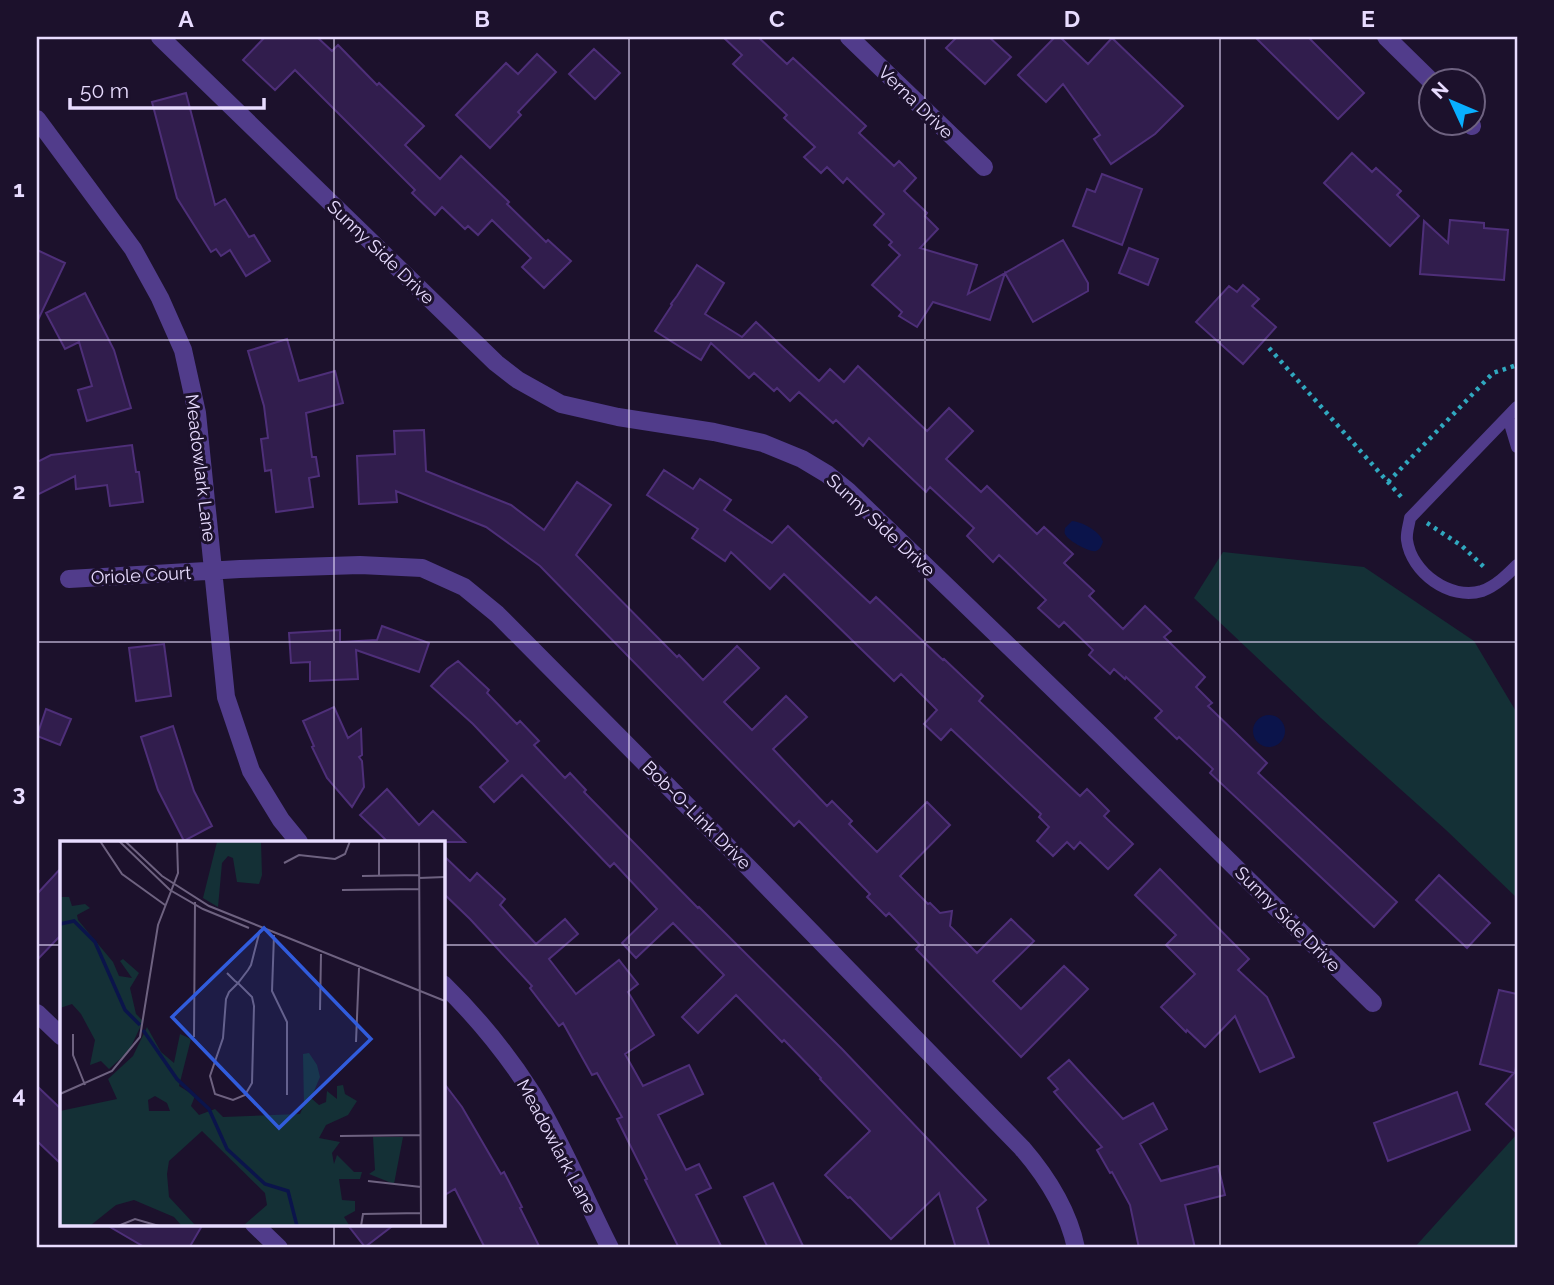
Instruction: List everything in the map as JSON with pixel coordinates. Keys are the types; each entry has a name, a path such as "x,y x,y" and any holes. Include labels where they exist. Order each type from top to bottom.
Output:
{"street":[{"name":"Sunny Side Drive","path":"160,37 496,363 518,380 561,404 618,418 704,430 763,443 802,459 827,474 848,491 1105,739 1373,1003"},
{"name":"Verna Drive","path":"849,37 984,167"},
{"path":"1386,37 1418,68"},
{"name":"Meadowlark Lane","path":"37,118 133,249 160,298 183,350 197,413 226,697 251,771 281,820 298,841"},
{"name":"Bob-O-Link Drive","path":"214,571 360,565 422,568 464,587 497,614 727,845 1022,1148 1053,1190 1065,1214 1076,1248"},
{"name":"Oriole Court","path":"69,579 214,571"},
{"name":"Meadowlark Lane","path":"444,985 512,1063 533,1095 610,1248"},
{"path":"37,1013 60,1035"},
{"path":"256,1226 279,1248"}],"lane":[{"path":"1513,412 1517,447"},
{"path":"1513,412 1410,518 1407,538 1411,555 1425,573 1444,587 1454,590 1469,593 1482,591 1506,577 1517,565"}],"path":[{"path":"1269,348 1406,502"},
{"path":"1388,482 1493,373 1517,365"},
{"path":"1424,519 1462,546 1489,572"}],"green space":[{"path":"1223,552 1364,567 1474,641 1517,713 1517,898 1194,598"},
{"path":"1517,1134 1517,1248 1414,1248"}],"shaded area":[{"path":"1072,521 1086,525 1102,538 1099,549 1089,550 1067,537 1065,528"},
{"path":"1269,715 1280,720 1285,731 1280,742 1269,747 1258,742 1253,731 1258,720"}],"building":[{"path":"265,37 317,37 332,51 338,45 377,85 379,83 424,126 405,145 440,179 461,156 546,242 548,240 571,261 544,288 522,267 531,258 492,220 478,235 468,226 465,229 442,207 435,215 412,193 415,190 295,70 275,90 243,60"},
{"path":"723,37 758,37 787,64 793,58 866,126 859,133 894,166 899,161 916,178 904,191 927,213 925,216 938,229 920,248 977,265 968,294 1063,240 1088,283 1088,291 1033,322 1005,273 990,320 933,302 917,327 899,316 902,312 872,285 900,255 889,245 892,242 874,225 884,214 847,178 843,183 827,167 821,173 804,157 815,147 784,118 787,115 733,64 742,55"},
{"path":"957,37 989,37 1011,57 985,84 946,48"},
{"path":"1055,37 1060,37 1088,64 1112,38 1183,106 1155,134 1111,164 1094,139 1100,135 1063,84 1046,102 1018,75"},
{"path":"1255,37 1308,37 1364,93 1338,119"},
{"path":"594,49 620,73 595,99 569,74"},
{"path":"537,54 556,72 518,112 521,115 490,148 456,115 506,63 518,74"},
{"path":"186,93 215,205 225,199 249,237 254,235 270,261 246,276 230,250 221,256 216,249 211,252 177,198 152,102"},
{"path":"1352,153 1372,172 1376,168 1401,191 1397,195 1419,216 1390,246 1324,183"},
{"path":"1102,174 1142,189 1122,245 1073,226 1087,189 1095,192"},
{"path":"1450,220 1484,223 1484,228 1508,230 1504,280 1420,274 1424,221 1448,243"},
{"path":"1129,248 1158,259 1148,285 1119,273"},
{"path":"37,250 65,263 37,322"},
{"path":"697,265 724,283 705,314 742,337 756,322 819,381 830,369 844,382 858,366 927,431 949,408 973,431 946,459 981,492 987,486 1037,534 1044,527 1073,554 1064,563 1094,591 1089,596 1123,629 1145,606 1171,631 1164,637 1205,677 1196,687 1212,703 1208,706 1267,763 1258,773 1397,902 1374,927 1210,773 1213,769 1155,718 1162,711 1126,677 1125,679 1114,669 1110,674 1089,655 1093,650 1064,622 1059,627 1038,608 1046,600 999,555 993,562 967,536 974,528 930,487 926,492 869,438 863,446 836,420 833,423 799,392 790,401 777,388 774,391 754,373 749,378 711,343 701,360 655,331"},
{"path":"1243,285 1259,299 1252,306 1276,327 1243,364 1196,322 1229,286 1237,292"},
{"path":"85,293 114,350 131,408 87,421 78,390 92,386 79,342 65,349 46,313"},
{"path":"287,339 299,381 335,371 343,403 306,413 312,457 316,457 319,476 309,478 313,507 276,512 271,470 265,471 261,439 268,438 264,406 248,351"},
{"path":"424,430 426,471 511,505 544,530 577,482 611,505 576,555 703,680 737,646 759,668 724,702 752,730 786,696 807,717 773,749 827,806 832,801 852,821 849,824 877,852 927,802 950,825 900,876 940,913 952,911 950,926 977,953 1011,919 1034,941 993,981 1021,1009 1064,966 1088,989 1021,1057 916,949 920,945 889,913 886,916 867,897 870,894 799,821 794,826 540,566 486,527 396,491 397,502 359,504 357,456 395,454 394,431"},
{"path":"132,445 143,502 110,506 107,485 76,489 75,476 37,495 37,462 51,455"},
{"path":"664,470 693,489 700,479 731,500 724,510 772,543 788,526 870,603 876,597 944,659 983,696 979,701 1080,796 1087,789 1109,811 1104,816 1133,844 1108,869 1080,842 1074,849 1067,842 1053,856 1037,841 1049,827 1039,817 1041,814 951,729 941,740 924,724 937,710 901,674 894,681 784,574 770,589 731,552 725,561 692,538 698,529 647,495"},
{"path":"382,626 429,643 419,672 356,650 358,679 310,681 310,662 291,663 289,633 340,630 340,642 377,640"},
{"path":"164,644 171,696 136,701 129,648"},
{"path":"458,661 489,690 487,693 517,724 520,721 539,741 534,745 565,778 570,773 586,790 584,792 842,1049 986,1200 977,1208 990,1248 956,1248 939,1193 891,1239 825,1175 870,1131 784,1040 782,1042 736,995 698,1033 682,1017 724,975 673,923 636,958 622,943 657,909 614,863 610,867 522,775 494,802 480,787 508,761 431,686"},
{"path":"334,707 348,738 361,729 362,755 359,757 362,761 364,787 352,807 327,778 303,721"},
{"path":"46,709 71,719 60,745 37,736"},
{"path":"173,726 194,791 212,826 184,841 158,790 141,737"},
{"path":"387,789 419,825 433,811 465,842 387,841 360,815"},
{"path":"444,856 470,881 477,873 505,899 500,905 536,944 565,919 578,934 549,959 576,994 619,960 638,984 628,992 654,1035 625,1054 643,1086 689,1065 703,1094 658,1115 686,1170 699,1164 711,1188 696,1195 722,1248 679,1248 617,1119 622,1117 597,1073 592,1075 563,1023 559,1026 530,988 532,986 444,894"},
{"path":"60,869 60,936 37,960 37,894"},
{"path":"1160,869 1249,959 1238,970 1267,997 1294,1057 1260,1072 1235,1016 1205,1047 1161,1007 1195,974 1166,945 1176,935 1135,895"},
{"path":"1439,875 1490,923 1467,948 1416,900"},
{"path":"1499,990 1517,994 1517,1133 1486,1104 1514,1073 1480,1064"},
{"path":"1069,1060 1123,1119 1153,1103 1167,1129 1140,1144 1161,1181 1218,1166 1225,1195 1185,1205 1195,1248 1139,1248 1130,1205 1097,1150 1102,1147 1054,1092 1058,1089 1048,1078"},
{"path":"444,1083 462,1107 501,1174 504,1172 540,1248 485,1248 455,1189 444,1195"},
{"path":"37,1086 60,1108 60,1163 37,1141"},
{"path":"1457,1092 1470,1130 1388,1161 1374,1123"},
{"path":"773,1183 804,1248 768,1248 744,1197"},
{"path":"108,1226 202,1226 189,1248 146,1248"},
{"path":"349,1226 392,1226 365,1247"}]}
